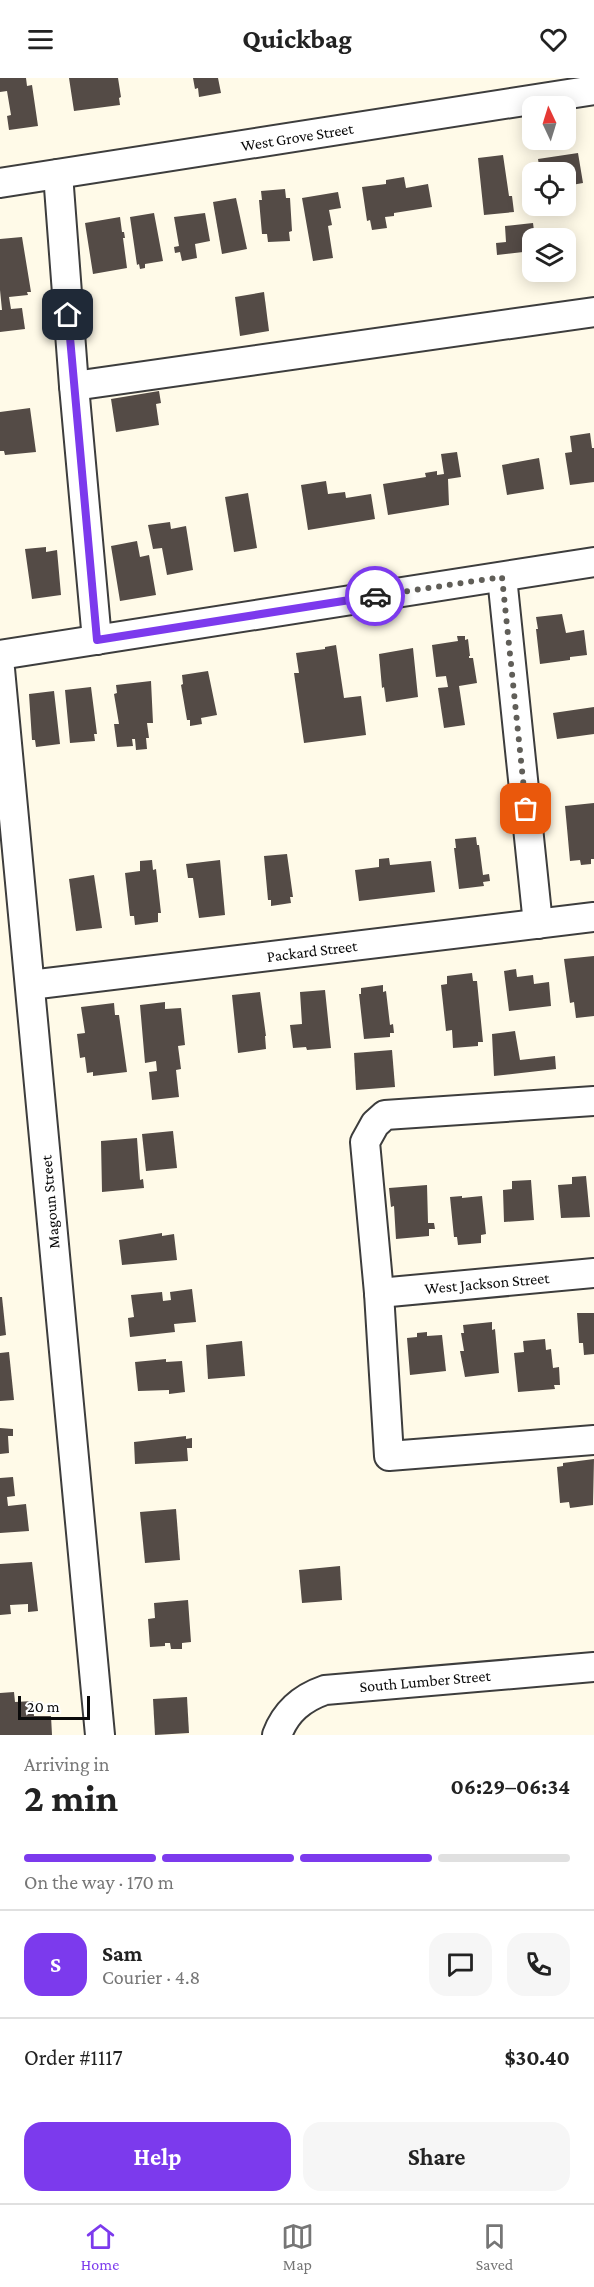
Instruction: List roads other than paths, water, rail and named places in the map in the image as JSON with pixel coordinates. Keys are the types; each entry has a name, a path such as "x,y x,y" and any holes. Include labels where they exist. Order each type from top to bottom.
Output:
{"street":[{"name":"West Grove Street","path":"0,183 594,90"},
{"path":"58,174 97,640"},
{"path":"74,386 594,312"},
{"path":"0,655 594,562"},
{"path":"502,577 538,924"},
{"name":"Magoun Street","path":"0,669 100,1735"},
{"name":"Packard Street","path":"30,985 594,917"},
{"path":"594,1101 385,1115 375,1124 365,1142 379,1293 389,1456 594,1440"},
{"name":"West Jackson Street","path":"379,1293 594,1273"},
{"name":"South Lumber Street","path":"278,1735 281,1724 293,1708 309,1696 326,1690 594,1667"}]}
